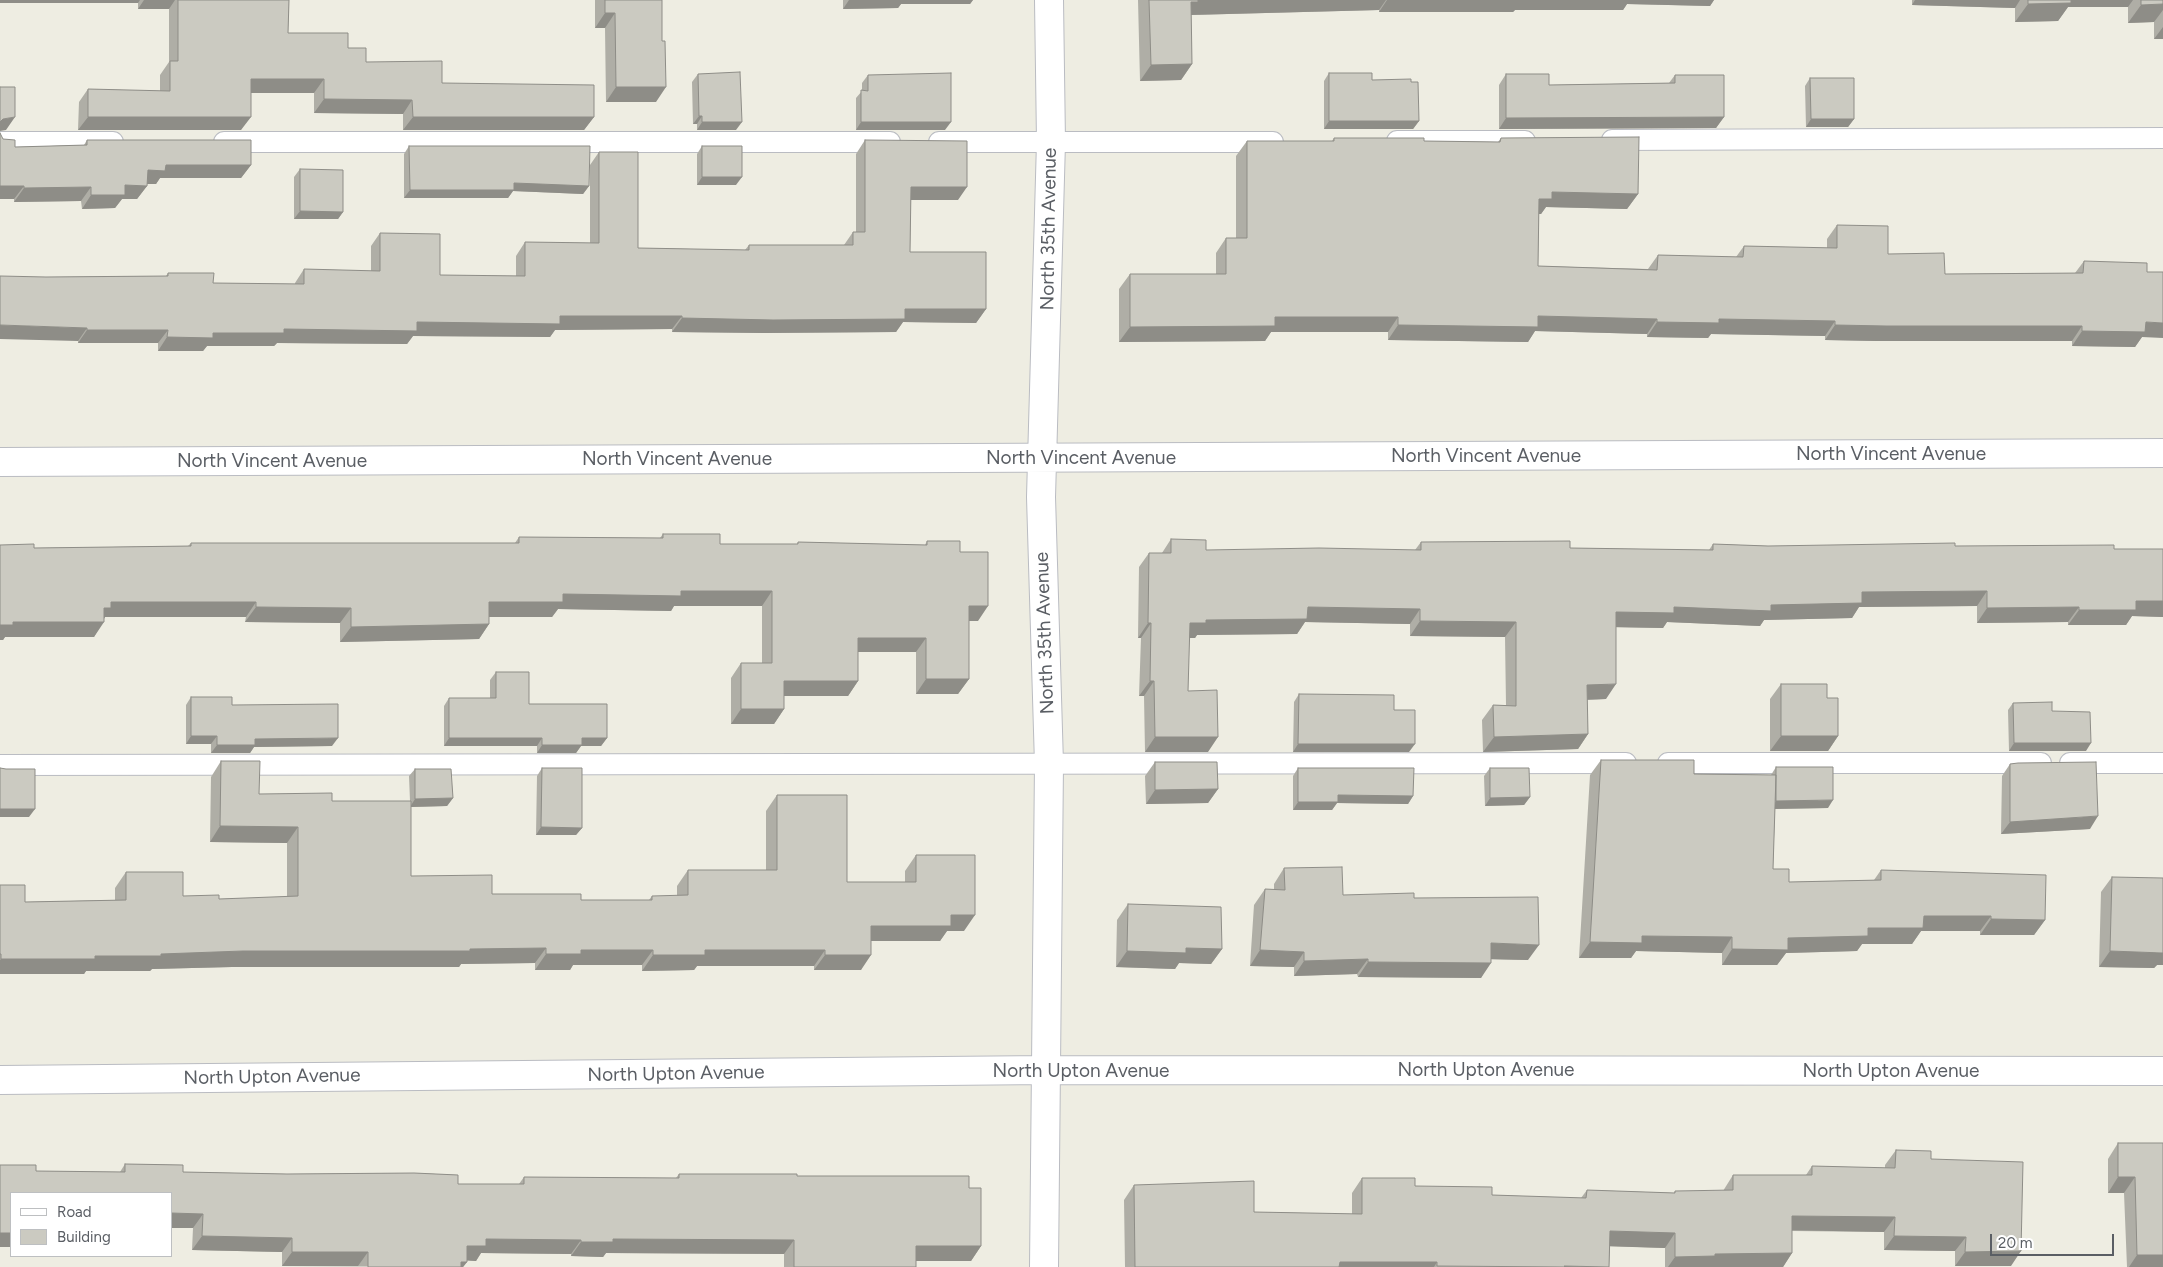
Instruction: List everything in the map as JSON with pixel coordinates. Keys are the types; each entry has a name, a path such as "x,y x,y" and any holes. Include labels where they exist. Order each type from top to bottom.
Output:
{"street":[{"name":"North 35th Avenue","path":"1044,1267 1048,764 1042,458 1051,142 1049,0"},
{"name":"North Vincent Avenue","path":"0,462 2163,453"},
{"name":"North Upton Avenue","path":"0,1080 1046,1070 2163,1071"}],"lane":[{"path":"1598,140 2163,138"},
{"path":"1380,141 1548,141"},
{"path":"0,142 130,142"},
{"path":"210,142 1291,142"},
{"path":"0,766 2163,763"}],"building":[{"path":"178,0 289,0 288,33 348,33 348,48 366,48 366,62 442,61 442,83 594,85 594,117 413,117 412,100 324,99 324,79 251,79 251,117 88,117 88,89 170,91 170,61 178,61"},
{"path":"605,0 662,0 662,41 665,41 666,87 616,87 615,13 605,13"},
{"path":"1149,0 1198,0 1198,2 1191,2 1192,64 1151,65"},
{"path":"2028,0 2071,0 2071,3 2028,4"},
{"path":"2141,0 2163,0 2163,4 2141,5"},
{"path":"740,72 742,122 702,122 702,116 699,116 698,74"},
{"path":"951,73 951,122 861,122 861,90 868,91 868,75"},
{"path":"1329,73 1372,73 1372,80 1411,79 1411,82 1418,82 1419,121 1329,121"},
{"path":"1506,74 1549,74 1549,85 1675,83 1675,75 1724,75 1724,117 1506,118"},
{"path":"1810,78 1854,78 1854,119 1811,119"},
{"path":"0,87 15,87 15,117 3,119 0,122"},
{"path":"0,133 3,139 15,140 15,147 87,145 87,140 251,140 251,165 166,165 165,171 148,170 147,186 125,185 125,195 91,195 91,187 24,188 24,186 0,186"},
{"path":"1639,137 1638,194 1552,192 1552,199 1539,199 1538,266 1657,270 1658,255 1743,257 1744,246 1837,248 1837,225 1888,226 1888,254 1944,253 1945,274 2083,273 2084,261 2147,263 2147,272 2163,272 2163,323 2146,322 2145,332 2082,331 2082,326 1886,326 1835,325 1835,321 1719,319 1719,323 1657,322 1657,319 1538,316 1538,327 1398,325 1398,317 1275,317 1275,326 1130,327 1130,274 1226,274 1226,238 1247,238 1247,141 1334,141 1334,138 1424,138 1424,141 1500,142 1501,138"},
{"path":"865,140 967,141 967,187 911,187 910,252 986,252 986,309 905,309 905,319 773,320 682,318 682,316 560,316 560,324 417,322 417,331 284,329 284,333 213,333 213,338 167,337 168,330 87,330 87,328 0,325 0,276 168,276 168,273 214,273 213,283 304,284 304,269 380,271 380,233 440,234 440,275 525,276 525,242 599,243 599,152 638,152 638,248 749,250 749,245 853,245 853,232 865,232"},
{"path":"409,146 590,146 589,186 514,183 514,190 410,190"},
{"path":"702,146 742,146 742,177 702,177"},
{"path":"300,169 343,170 343,212 300,211"},
{"path":"663,534 720,534 720,544 798,544 798,542 927,545 927,541 960,541 960,552 988,552 988,606 969,606 969,679 926,679 926,638 858,638 858,681 784,681 784,709 741,709 741,663 772,663 772,591 681,591 681,596 563,594 563,602 489,602 489,624 351,627 351,608 256,607 256,602 111,602 111,608 104,608 104,622 13,622 13,625 0,625 0,545 34,544 34,548 191,546 191,543 519,543 519,537 663,538"},
{"path":"1171,539 1206,540 1206,550 1319,548 1421,550 1421,542 1570,541 1570,548 1713,550 1713,544 1768,546 1955,543 1955,546 2114,545 2114,549 2163,549 2163,601 2136,601 2136,610 2079,610 2079,607 1987,608 1987,591 1862,592 1862,603 1771,605 1771,611 1674,607 1674,613 1616,612 1616,684 1587,685 1588,734 1494,737 1493,705 1516,706 1516,622 1420,621 1420,609 1308,607 1307,619 1206,620 1206,623 1190,623 1188,691 1217,690 1218,737 1155,737 1154,681 1150,681 1151,623 1148,623 1149,553 1171,553"},
{"path":"496,672 529,672 529,704 607,704 607,738 582,738 582,745 542,745 542,738 449,738 449,698 496,698"},
{"path":"1781,684 1827,684 1827,698 1838,698 1838,736 1781,736"},
{"path":"1299,694 1394,695 1394,710 1415,710 1415,744 1298,744"},
{"path":"191,697 232,697 232,705 338,704 338,738 255,739 255,745 217,745 217,736 191,736"},
{"path":"2052,702 2052,711 2090,712 2091,743 2014,743 2013,703"},
{"path":"1601,760 1694,760 1694,774 1776,775 1773,869 1789,869 1789,882 1881,880 1881,870 2046,875 2045,920 1991,919 1991,916 1924,916 1923,928 1868,928 1868,936 1788,938 1788,950 1732,949 1732,937 1642,936 1642,943 1590,942"},
{"path":"221,761 260,761 259,794 332,793 332,801 411,801 411,876 492,875 492,894 581,894 581,900 652,900 652,896 688,895 688,870 777,870 777,795 847,795 847,882 916,882 916,855 975,855 975,915 951,915 951,926 871,926 871,955 825,955 825,950 705,950 705,955 653,955 653,950 581,950 581,954 546,954 546,948 470,949 470,951 243,951 161,954 161,956 95,956 95,959 1,959 0,885 25,885 25,902 126,900 126,872 183,872 183,896 219,895 219,899 298,896 298,827 220,826"},
{"path":"1155,762 1217,762 1218,789 1155,790"},
{"path":"2096,762 2098,816 2010,822 2010,764"},
{"path":"1776,767 1833,767 1833,800 1776,801"},
{"path":"0,768 35,769 35,809 0,809"},
{"path":"542,768 582,768 582,828 541,827"},
{"path":"1298,768 1414,768 1413,796 1338,795 1338,802 1298,802"},
{"path":"1490,768 1529,768 1530,797 1490,798"},
{"path":"415,769 451,769 453,798 415,799"},
{"path":"1342,867 1343,895 1414,893 1414,898 1538,897 1539,945 1491,943 1491,963 1368,962 1368,959 1304,961 1304,952 1260,950 1265,889 1285,890 1284,868"},
{"path":"2112,877 2163,878 2163,953 2110,951"},
{"path":"1128,904 1221,907 1222,949 1186,948 1186,953 1127,951"},
{"path":"2118,1143 2163,1143 2163,1255 2137,1255 2135,1177 2118,1177"},
{"path":"1896,1150 1931,1151 1931,1159 2023,1162 2021,1251 1965,1252 1966,1237 1894,1236 1895,1217 1792,1216 1792,1253 1715,1254 1715,1256 1675,1257 1675,1233 1610,1231 1609,1267 1437,1266 1437,1262 1340,1262 1339,1267 1135,1267 1134,1185 1254,1181 1254,1212 1362,1214 1362,1178 1415,1178 1415,1186 1492,1187 1492,1195 1586,1198 1587,1190 1675,1193 1675,1191 1733,1190 1733,1175 1812,1175 1812,1166 1895,1168"},
{"path":"125,1164 183,1165 183,1172 287,1174 414,1173 458,1175 458,1184 524,1184 524,1177 679,1178 679,1174 969,1176 969,1188 981,1188 981,1246 916,1246 916,1267 794,1267 794,1240 613,1239 613,1242 581,1242 581,1240 486,1239 486,1246 467,1246 467,1262 461,1262 461,1267 368,1267 368,1252 292,1252 292,1238 202,1236 203,1214 172,1213 172,1192 10,1192 10,1233 0,1233 0,1165 36,1165 36,1171 125,1172"}]}
